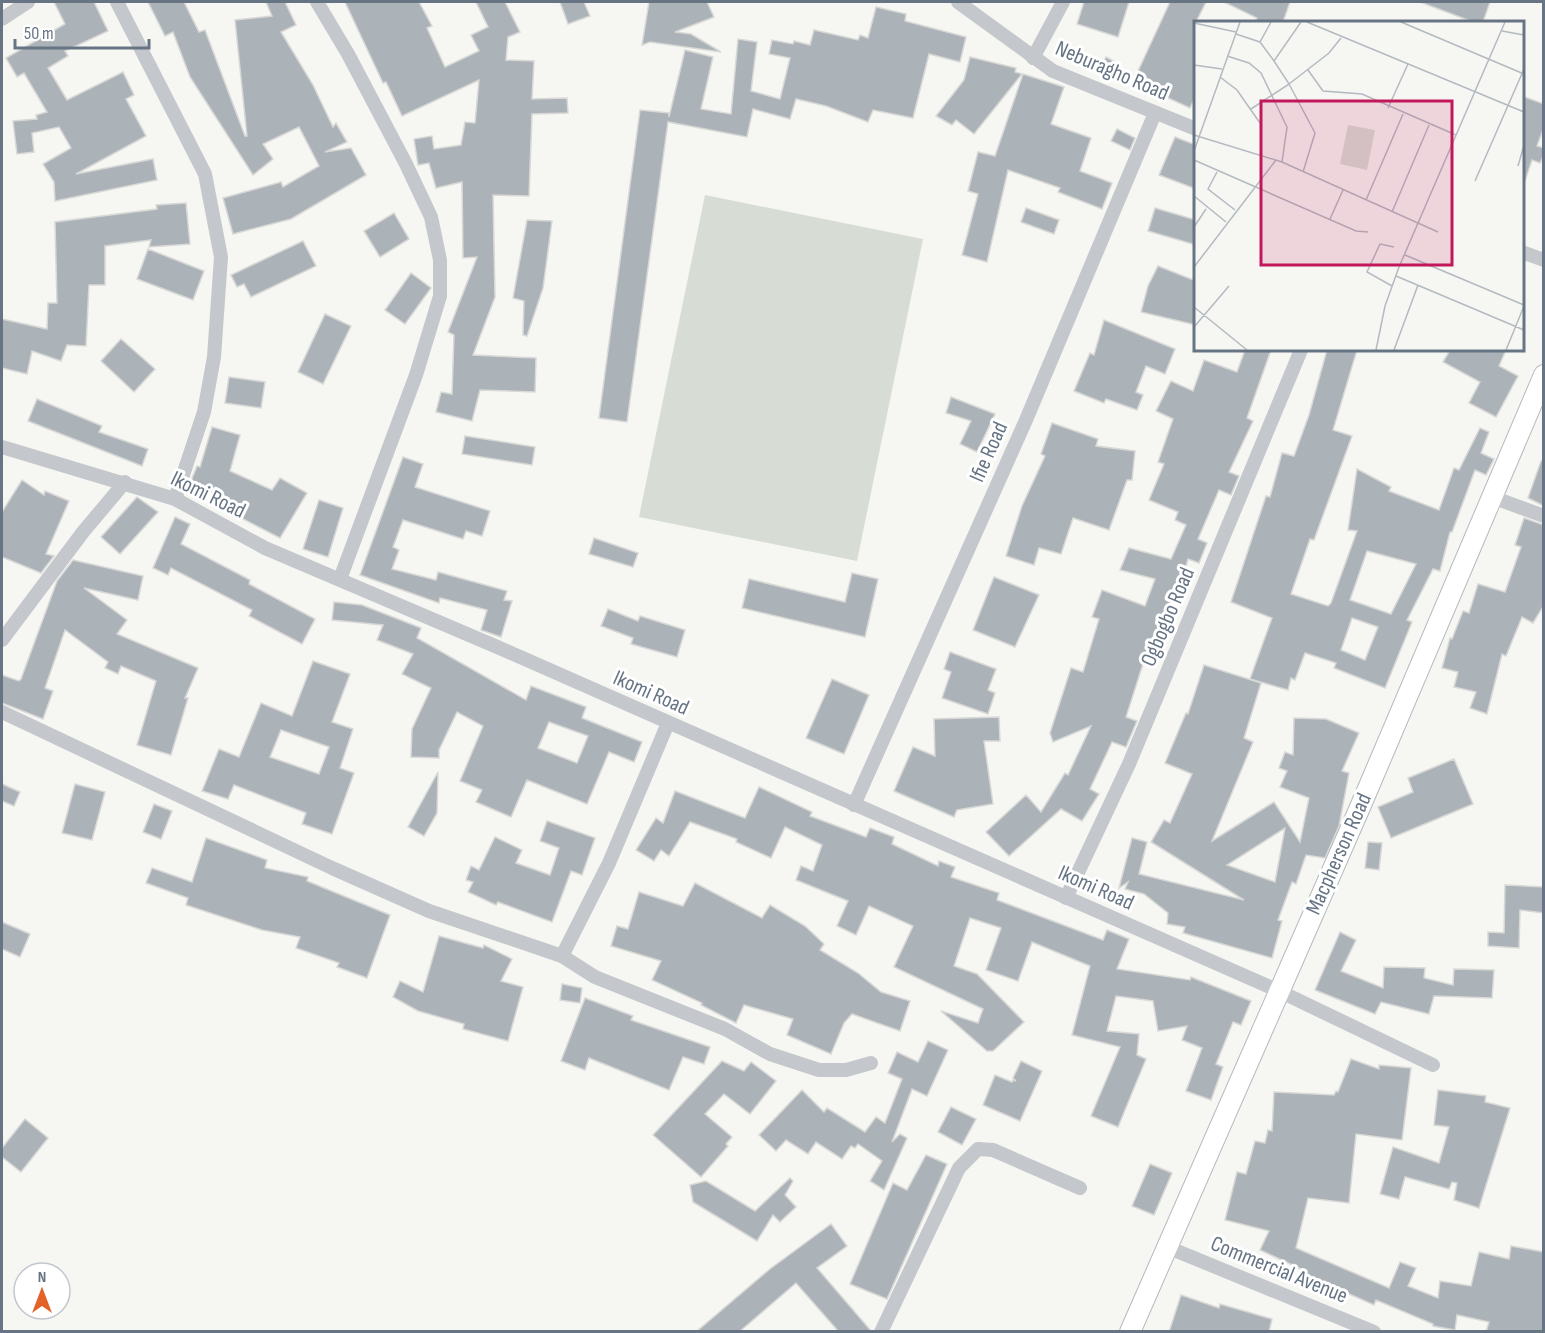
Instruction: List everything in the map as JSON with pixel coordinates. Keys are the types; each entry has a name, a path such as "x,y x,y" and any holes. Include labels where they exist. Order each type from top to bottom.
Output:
{"street":[{"path":"2,19 28,2"},
{"path":"117,2 205,174 220,257 214,357 204,412 175,499"},
{"path":"316,2 348,54 406,164 431,217 440,260 440,296 416,375 340,579"},
{"name":"Neburagho Road","path":"958,2 1053,71 1194,128"},
{"path":"1033,58 1063,2"},
{"name":"Ifie Road","path":"854,805 1026,420 1155,113"},
{"path":"1524,253 1544,260"},
{"name":"Ogbogbo Road","path":"1066,898 1129,764 1301,351"},
{"name":"Macpherson Road","path":"1130,1332 1544,375"},
{"name":"Ikomi Road","path":"2,447 125,482 175,499 265,548 1279,990 1433,1065"},
{"path":"2,640 83,532 125,482"},
{"path":"1492,497 1544,516"},
{"path":"2,712 332,868 429,911 562,956 595,977 725,1029 770,1054 819,1070 837,1070 872,1063"},
{"path":"562,956 609,863 668,723"},
{"path":"881,1332 959,1168 978,1149 993,1150 1080,1188"},
{"name":"Commercial Avenue","path":"1167,1247 1374,1332"}],"shaded area":[{"path":"705,195 923,239 857,561 639,517"}],"building":[{"path":"54,2 94,2 108,31 65,51 68,56 48,68 67,100 123,72 134,95 126,99 146,136 76,174 153,159 157,180 55,201 54,182 43,164 71,148 59,127 32,133 34,152 17,154 13,121 37,119 36,115 47,112 24,73 17,77 6,58 65,24"},
{"path":"148,2 184,2 199,32 205,30 245,136 247,136 235,20 272,16 266,2 285,2 296,25 281,32 313,85 333,127 336,123 347,142 325,152 351,148 366,175 291,219 233,234 223,198 281,182 283,187 319,166 299,127 263,144 273,159 253,175 190,77 173,32 165,36"},
{"path":"345,2 419,2 432,26 427,28 445,67 479,51 471,35 488,27 476,2 505,2 520,32 508,37 506,60 534,61 532,99 567,98 568,113 532,114 529,196 493,195 495,297 473,355 536,358 535,392 480,390 472,421 436,412 441,392 452,394 454,335 448,332 477,257 463,258 462,182 436,188 429,163 418,165 414,139 432,136 434,149 461,145 465,122 475,123 479,80 402,116 386,82 383,83"},
{"path":"560,2 584,2 590,16 568,24"},
{"path":"649,2 707,2 714,17 675,32 691,34 721,52 650,42 642,45"},
{"path":"1084,2 1129,2 1118,37 1077,24"},
{"path":"1170,2 1206,2 1196,21 1194,21 1194,99 1190,108 1133,82"},
{"path":"1224,2 1290,2 1283,21 1256,21 1257,18"},
{"path":"1420,2 1490,2 1483,21 1470,21"},
{"path":"876,7 906,14 905,21 966,37 960,62 929,54 913,118 873,110 868,122 826,106 796,99 790,119 753,109 747,137 668,122 627,422 599,418 640,110 669,113 669,117 685,50 713,57 701,109 731,114 738,39 757,42 751,91 780,99 790,58 769,54 772,40 793,44 794,41 810,45 814,30 858,40 860,35 868,38"},
{"path":"970,57 1016,68 1015,72 1022,74 974,134 956,120 952,125 936,116 964,80"},
{"path":"1106,57 1119,64 1112,77 1099,70"},
{"path":"1023,74 1064,87 1051,124 1091,138 1080,171 1112,183 1102,209 1058,192 1060,188 1008,170 987,262 962,255 978,194 968,191 978,152 995,156"},
{"path":"1524,97 1544,104 1544,127 1537,146 1544,148 1544,154 1540,163 1532,160 1525,181"},
{"path":"1117,129 1135,138 1130,150 1111,141"},
{"path":"1175,137 1194,144 1194,188 1159,175"},
{"path":"186,203 190,244 149,247 151,240 105,246 105,285 89,285 86,346 67,345 61,361 32,351 27,374 2,368 2,319 47,329 48,303 57,303 55,222 157,209 156,205"},
{"path":"1026,208 1059,220 1054,234 1021,222"},
{"path":"1155,208 1194,219 1194,244 1148,231"},
{"path":"394,213 409,239 380,257 364,231"},
{"path":"527,220 552,221 543,288 527,336 523,335 524,301 513,298"},
{"path":"303,241 316,266 251,297 244,284 237,287 231,275"},
{"path":"148,249 204,271 193,300 137,279"},
{"path":"1158,266 1194,280 1194,325 1141,312 1148,286"},
{"path":"411,273 431,288 405,324 385,310"},
{"path":"325,314 351,326 323,384 298,372"},
{"path":"1104,320 1175,349 1165,374 1146,366 1136,392 1143,395 1137,410 1106,399 1104,403 1074,391 1090,353 1094,355"},
{"path":"121,339 155,369 134,392 101,361"},
{"path":"1245,351 1271,351 1247,418 1253,421 1229,472 1239,476 1231,495 1219,490 1198,539 1207,543 1199,563 1188,559 1177,599 1173,598 1157,641 1151,639 1126,717 1137,721 1126,747 1112,742 1090,789 1099,794 1082,821 1061,809 1009,856 986,832 1026,795 1041,812 1065,773 1068,775 1091,726 1053,742 1050,733 1071,668 1083,672 1099,619 1092,617 1102,590 1145,606 1155,579 1120,570 1129,548 1171,559 1186,525 1175,520 1178,512 1149,500 1164,464 1158,462 1173,419 1156,411 1171,381 1193,391 1204,360 1237,372"},
{"path":"1327,351 1357,351 1333,430 1352,436 1314,540 1310,539 1291,594 1328,606 1357,531 1348,530 1357,469 1391,487 1389,491 1439,510 1454,468 1459,470 1480,428 1489,432 1481,453 1494,459 1486,475 1475,470 1452,532 1450,532 1440,571 1433,569 1407,620 1412,622 1385,688 1334,668 1336,663 1305,653 1295,680 1291,678 1288,690 1250,679 1272,618 1231,602 1266,496 1270,497 1282,453 1294,456 1309,415","holes":["1367,551 1416,564 1391,614 1350,600","1352,618 1378,627 1365,660 1341,650"]},
{"path":"1449,351 1506,351 1499,366 1518,376 1496,417 1469,403 1480,382 1443,362"},
{"path":"229,377 265,382 261,408 225,403"},
{"path":"951,397 995,414 977,452 960,444 971,421 946,413"},
{"path":"37,399 102,426 99,432 148,449 142,466 28,421"},
{"path":"1052,423 1098,439 1096,446 1135,451 1132,480 1127,480 1109,530 1073,518 1061,554 1039,548 1034,565 1006,556 1022,506 1045,456 1041,454"},
{"path":"212,427 240,435 230,471 272,490 280,478 307,493 280,538 224,509 229,498 189,486 197,466 200,467"},
{"path":"465,436 535,447 532,465 462,454"},
{"path":"403,457 423,464 415,487 490,511 482,536 466,531 463,539 403,520 393,547 399,550 392,569 436,580 438,572 507,591 504,600 512,601 501,637 481,630 487,610 440,598 439,603 360,575"},
{"path":"1541,461 1544,461 1544,506 1528,498"},
{"path":"22,480 44,495 45,491 69,501 46,554 54,556 41,573 2,557 2,512"},
{"path":"137,497 158,512 120,554 101,537"},
{"path":"319,500 343,508 328,557 303,549"},
{"path":"175,517 190,524 181,544 250,580 249,584 315,619 302,644 249,616 252,610 171,568 168,575 153,568"},
{"path":"1524,518 1544,525 1544,605 1533,623 1522,617 1506,656 1502,654 1487,714 1470,708 1476,692 1454,687 1458,672 1442,668 1450,638 1452,639 1463,611 1469,613 1478,584 1505,592 1521,547 1515,545"},
{"path":"594,538 638,553 633,567 589,554"},
{"path":"73,560 143,576 138,600 84,588 127,620 117,634 198,668 185,698 188,698 171,755 137,745 156,681 121,666 118,674 105,668 108,662 65,630 45,688 53,691 43,719 2,703 2,675 19,681 21,679 57,581"},
{"path":"852,573 878,579 865,637 742,608 749,579 845,602"},
{"path":"994,577 1039,595 1015,647 973,630"},
{"path":"334,602 362,605 421,628 417,638 526,700 531,686 586,707 582,718 642,742 634,762 609,752 587,804 527,780 511,817 476,802 482,790 460,781 483,726 457,712 439,750 439,758 411,757 412,729 431,688 402,674 413,654 377,640 383,625 332,620","holes":["549,722 588,736 577,763 538,748"]},
{"path":"608,609 638,621 640,616 685,630 677,657 631,644 633,638 601,626"},
{"path":"950,652 996,669 988,690 995,693 988,714 942,698 951,672 944,669"},
{"path":"313,661 350,674 332,722 353,729 340,768 354,773 332,834 302,824 306,813 234,785 228,799 202,791 219,749 239,757 261,703 292,716","holes":["281,730 329,747 319,774 270,757"]},
{"path":"1204,665 1261,683 1244,738 1253,742 1212,841 1274,802 1300,842 1309,798 1280,787 1287,771 1279,768 1285,752 1293,755 1294,718 1326,719 1359,733 1342,771 1349,773 1339,826 1325,858 1306,855 1296,884 1292,882 1278,920 1282,921 1272,958 1183,933 1185,927 1167,924 1168,913 1144,894 1125,889 1128,882 1119,888 1132,838 1147,842 1139,874 1244,900 1151,842 1164,820 1170,823 1192,774 1165,763 1186,713 1188,714","holes":["1285,828 1275,882 1227,865"]},
{"path":"832,679 869,695 844,754 806,738"},
{"path":"999,717 1000,741 984,741 993,804 957,810 954,817 894,791 913,747 935,756 934,719"},
{"path":"1454,759 1473,804 1391,838 1378,807 1413,792 1408,778"},
{"path":"438,772 437,813 424,836 408,827"},
{"path":"2,784 20,792 14,806 2,801"},
{"path":"75,784 105,792 92,840 62,833"},
{"path":"759,787 812,812 810,816 866,837 870,828 894,837 892,844 938,866 939,861 955,867 951,877 999,893 997,900 1103,940 1107,930 1129,939 1117,969 1190,980 1191,977 1251,1001 1241,1025 1233,1022 1216,1064 1223,1067 1211,1100 1186,1091 1202,1048 1182,1040 1187,1026 1158,1031 1153,1001 1116,996 1107,1031 1139,1034 1137,1055 1146,1059 1118,1127 1091,1116 1120,1047 1072,1035 1090,966 1032,942 1018,981 986,970 1001,928 970,918 954,966 977,974 1024,1022 993,1051 987,1051 941,1011 978,1023 983,1009 894,967 913,926 869,906 856,935 837,926 848,901 796,880 801,866 813,871 822,845 785,827 771,858 736,842 737,839 690,822 669,856 661,850 654,861 636,850 656,818 663,823 675,791 745,818"},
{"path":"154,804 172,811 161,839 143,832"},
{"path":"547,821 595,838 582,875 571,871 552,922 498,902 496,905 468,892 473,882 466,880 471,866 479,870 495,837 522,850 516,863 550,875 559,848 540,841"},
{"path":"206,838 267,860 265,868 308,877 307,881 390,915 367,978 337,967 339,963 296,948 300,937 262,930 186,905 188,898 146,883 152,868 192,882"},
{"path":"1368,842 1382,843 1379,870 1365,868"},
{"path":"695,883 762,918 770,905 805,926 824,944 820,950 858,973 881,992 910,1001 900,1031 852,1014 844,1023 831,1054 787,1035 793,1019 744,1005 736,1023 701,1005 702,1003 652,980 661,961 611,946 617,926 628,929 639,892 683,906"},
{"path":"1505,885 1544,887 1544,913 1520,910 1519,948 1488,946 1488,932 1504,933"},
{"path":"2,922 30,934 20,957 2,949"},
{"path":"1340,932 1356,940 1341,971 1383,988 1384,967 1425,968 1424,978 1453,985 1454,969 1494,970 1492,998 1434,996 1429,1014 1381,1002 1375,1014 1315,990"},
{"path":"439,936 483,948 484,945 512,959 501,981 523,987 508,1041 463,1029 464,1024 418,1011 393,997 400,981 423,992"},
{"path":"562,984 582,988 580,1003 560,1000"},
{"path":"585,998 633,1016 631,1020 710,1047 704,1064 683,1057 669,1090 589,1058 585,1070 561,1061"},
{"path":"928,1041 948,1050 927,1096 912,1089 892,1142 900,1134 907,1138 884,1190 870,1181 882,1161 858,1144 855,1148 851,1146 842,1159 816,1142 808,1154 786,1140 776,1151 759,1135 802,1090 824,1112 827,1108 865,1132 876,1117 885,1123 902,1079 888,1073 897,1052 918,1062"},
{"path":"1351,1059 1379,1069 1379,1065 1411,1068 1402,1140 1356,1134 1349,1203 1308,1198 1296,1248 1389,1288 1400,1262 1416,1268 1408,1286 1438,1298 1440,1281 1471,1286 1479,1252 1509,1259 1511,1246 1544,1252 1544,1332 1486,1332 1489,1322 1457,1315 1455,1330 1433,1326 1433,1324 1376,1300 1374,1305 1302,1273 1303,1270 1260,1250 1269,1231 1225,1220 1237,1172 1246,1174 1255,1141 1265,1143 1268,1130 1272,1131 1274,1092 1334,1095 1336,1091 1338,1092"},
{"path":"722,1061 744,1071 751,1062 776,1081 750,1114 724,1094 705,1114 732,1137 726,1144 728,1146 701,1177 653,1135"},
{"path":"1021,1061 1042,1071 1020,1121 983,1105 995,1075 1012,1082 1016,1081 1013,1078"},
{"path":"1438,1090 1486,1096 1485,1102 1510,1108 1479,1208 1454,1200 1457,1183 1452,1182 1449,1189 1405,1177 1399,1199 1380,1194 1393,1147 1439,1163 1449,1127 1434,1125"},
{"path":"951,1107 976,1119 962,1145 938,1132"},
{"path":"25,1119 48,1138 21,1172 2,1157 2,1148"},
{"path":"926,1155 947,1164 887,1299 850,1284 893,1183 907,1190"},
{"path":"1150,1164 1172,1173 1154,1215 1132,1206"},
{"path":"790,1178 793,1181 785,1195 796,1207 780,1222 773,1215 757,1241 693,1202 690,1185 706,1181 755,1211"},
{"path":"831,1224 847,1246 817,1268 872,1332 839,1332 796,1283 739,1332 696,1332 770,1269"},
{"path":"1181,1295 1219,1308 1220,1304 1272,1319 1269,1332 1169,1332"}]}
